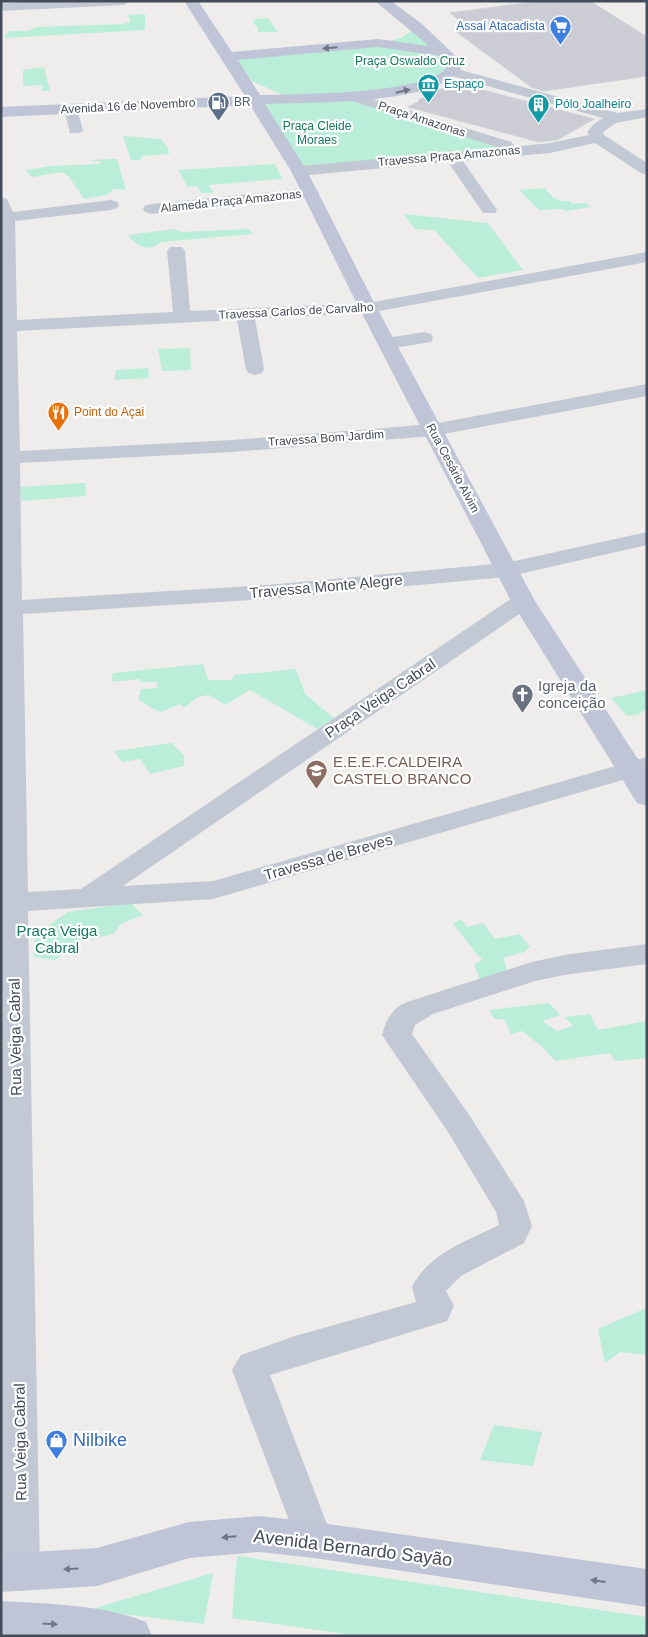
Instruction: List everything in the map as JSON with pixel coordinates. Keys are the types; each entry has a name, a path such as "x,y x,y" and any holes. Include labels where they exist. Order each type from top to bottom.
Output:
{"street":[{"path":"1,7 124,1"},
{"name":"Rua Cesário Alvim","path":"191,1 299,171 368,308 523,601 639,767 647,797"},
{"path":"382,1 417,27 456,63 453,72 618,118"},
{"path":"228,57 378,43 404,35 417,27"},
{"path":"378,43 444,52"},
{"name":"Avenida 16 de Novembro","path":"1,112 354,97 404,91 425,85 453,72"},
{"path":"237,73 259,88 290,99 281,112 274,130"},
{"name":"Praça Amazonas","path":"354,97 518,150"},
{"path":"71,109 76,130"},
{"path":"647,113 618,118 602,125 596,135 647,170"},
{"name":"Travessa Praça Amazonas","path":"299,171 451,155 550,148 596,135"},
{"path":"451,155 489,210"},
{"name":"Alameda Praça Amazonas","path":"151,208 310,193"},
{"path":"3,212 111,204"},
{"name":"Rua Veiga Cabral","path":"3,212 11,1573"},
{"path":"176,251 182,317"},
{"name":"Travessa Carlos de Carvalho","path":"4,326 368,308 647,257"},
{"path":"245,314 255,369"},
{"path":"388,343 424,338"},
{"name":"Travessa Bom Jardim","path":"5,458 222,446 433,430 647,390"},
{"name":"Travessa Monte Alegre","path":"6,608 268,592 506,570 647,538"},
{"name":"Praça Veiga Cabral","path":"89,896 523,601"},
{"name":"Travessa de Breves","path":"8,903 89,896 213,890 639,767"},
{"path":"314,1540 250,1370 252,1366 295,1351 434,1311 437,1306 430,1295 429,1287 443,1270 512,1234 516,1226 512,1210 464,1132 398,1035 400,1024 406,1013 532,972 564,964 647,954"},
{"name":"Avenida Bernardo Sayão","path":"11,1573 97,1567 189,1540 258,1534 314,1540 647,1588"},
{"path":"1,1622 69,1625 131,1636"}],"green space":[{"path":"145,14 145,30 4,38 9,31 28,31 36,27 123,24 131,22 128,15"},
{"path":"268,18 278,32 257,32 258,28 253,23 255,19"},
{"name":"Praça Oswaldo Cruz","path":"414,30 449,63 447,71 402,89 294,97 281,94 252,81 234,57 379,44 401,38"},
{"path":"44,67 50,91 42,91 43,85 23,86 23,70"},
{"name":"Praça Cleide Moraes","path":"354,97 518,149 299,171 254,101"},
{"path":"123,136 161,139 168,148 169,154 142,156 140,160 131,160"},
{"path":"117,159 126,190 114,189 107,195 84,199 69,177 62,172 32,177 26,170 51,166 100,164 101,161 90,160"},
{"path":"275,164 282,179 209,185 214,193 201,193 198,186 188,187 178,170"},
{"path":"545,188 558,200 569,201 572,204 585,203 591,207 566,211 561,209 539,210 519,190"},
{"path":"404,214 488,223 523,270 478,278 434,230 415,229"},
{"path":"175,229 181,232 249,229 253,234 161,242 148,248 135,243 128,235"},
{"path":"190,348 191,370 162,371 158,349"},
{"path":"148,368 149,378 114,380 116,370"},
{"path":"85,483 86,496 21,501 20,487"},
{"path":"203,664 208,680 231,680 235,675 296,669 305,694 334,718 317,729 250,690 225,705 209,695 198,697 184,708 180,704 161,712 138,699 141,689 157,688 157,682 141,682 140,679 111,682 113,673"},
{"path":"647,690 647,709 639,714 627,716 611,698"},
{"path":"172,743 184,756 184,766 150,774 140,759 122,762 114,751"},
{"name":"Praça Veiga Cabral","path":"131,903 143,915 121,924 113,934 80,942 55,960 34,957 35,935 68,912"},
{"path":"461,919 467,927 483,923 495,939 520,934 530,947 524,952 503,958 509,975 480,980 474,964 482,960 453,924"},
{"path":"549,1003 560,1015 542,1021 557,1031 573,1026 564,1017 590,1014 598,1030 647,1021 647,1058 615,1061 610,1053 555,1061 541,1046 522,1031 511,1034 504,1019 494,1019 489,1010"},
{"path":"646,1308 647,1355 620,1352 605,1363 598,1329"},
{"path":"494,1425 542,1432 533,1466 480,1460"},
{"path":"237,1556 647,1617 647,1636 360,1636 232,1618"},
{"path":"213,1573 204,1624 89,1610"}],"building":[{"name":"Assaí Atacadista","path":"540,1 590,1 647,37 647,76 544,91 531,87 454,30 469,28 450,13"},
{"path":"456,82 594,119 557,140 539,142 408,107 420,101 418,100"}],"place":[{"name":"Assaí Atacadista","path":"561,45"},
{"name":"Espaço","path":"428,103"},
{"name":"BR","path":"218,121"},
{"name":"Pólo Joalheiro","path":"539,123"},
{"name":"Point do Açai","path":"58,431"},
{"name":"Igreja da conceição","path":"522,713"},
{"name":"E.E.E.F.CALDEIRA CASTELO BRANCO","path":"317,789"},
{"name":"Nilbike","path":"57,1459"}]}
